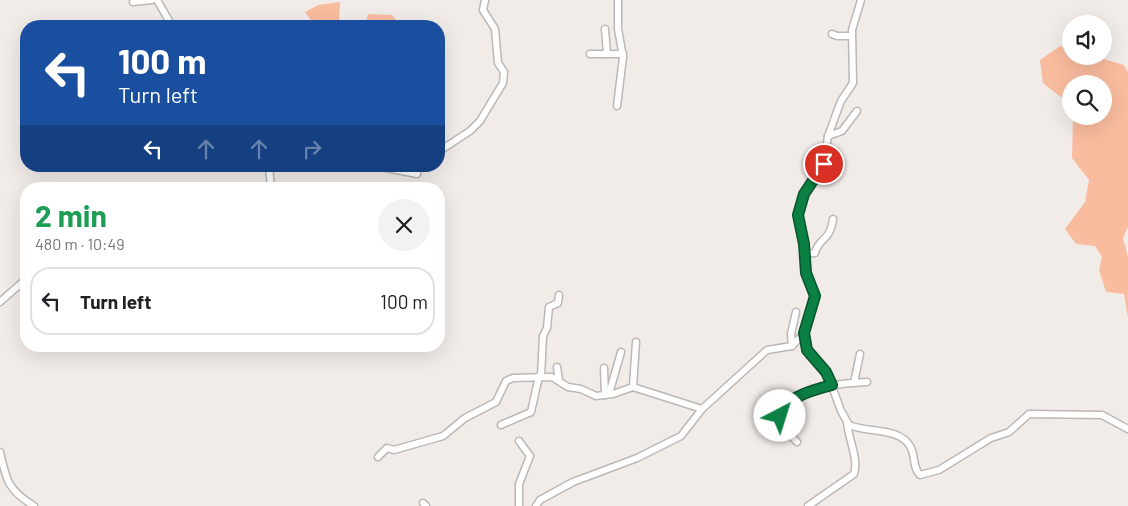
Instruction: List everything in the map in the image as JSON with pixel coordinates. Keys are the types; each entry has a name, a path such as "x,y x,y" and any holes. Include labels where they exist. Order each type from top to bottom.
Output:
{"street":[{"path":"133,2 152,0"},
{"path":"157,0 169,20"},
{"path":"445,146 478,123 503,83 504,74 498,63 494,29 483,8 485,0"},
{"path":"617,106 623,54 618,29 618,0"},
{"path":"536,506 540,500 573,482 637,458 681,436 702,409 767,350 792,346 804,333 815,296 806,273 798,215 804,194 824,164 828,136 841,101 853,83 852,36 854,16 861,0"},
{"path":"605,29 607,54"},
{"path":"832,34 852,36"},
{"path":"590,54 623,54"},
{"path":"828,136 842,131 857,112"},
{"path":"804,254 815,252 816,246 829,236 834,219"},
{"path":"0,302 20,284"},
{"path":"502,425 531,412 540,376 543,336 547,328 549,307 558,303 560,295"},
{"path":"792,346 796,312"},
{"path":"804,333 809,354 826,372 847,422 848,436 856,467 854,474 808,506"},
{"path":"633,387 636,342"},
{"path":"607,395 621,352"},
{"path":"854,383 860,354"},
{"path":"557,367 559,380"},
{"path":"604,368 607,395"},
{"path":"378,456 387,448 394,450 443,436 465,418 497,401 509,379 540,376 552,377 568,387 596,396 607,395 633,387 702,409"},
{"path":"797,442 785,428 780,410 809,390 832,385 867,382"},
{"path":"847,422 853,426 880,430 904,440 912,449 916,471 922,475 939,470 987,440 1009,432 1028,415 1102,415 1128,429"},
{"path":"519,440 530,455 519,484 519,506"},
{"path":"0,452 6,482 18,496 34,506"}],"shaded area":[{"path":"340,2 339,20 311,20 305,12 318,5"},
{"path":"368,14 392,15 396,20 367,20"},
{"path":"1060,46 1062,47 1062,65 1112,65 1112,62 1124,65 1128,72 1128,227 1123,238 1128,257 1128,318 1124,294 1106,292 1099,270 1102,257 1095,246 1076,244 1065,229 1085,202 1089,180 1072,158 1073,125 1112,125 1112,75 1062,75 1062,98 1043,83 1040,60"}],"route":[{"path":"780,416 780,410 788,403 812,389 832,385 826,372 811,357 807,350 804,333 815,296 806,273 804,244 798,215 804,194 824,164"}]}
